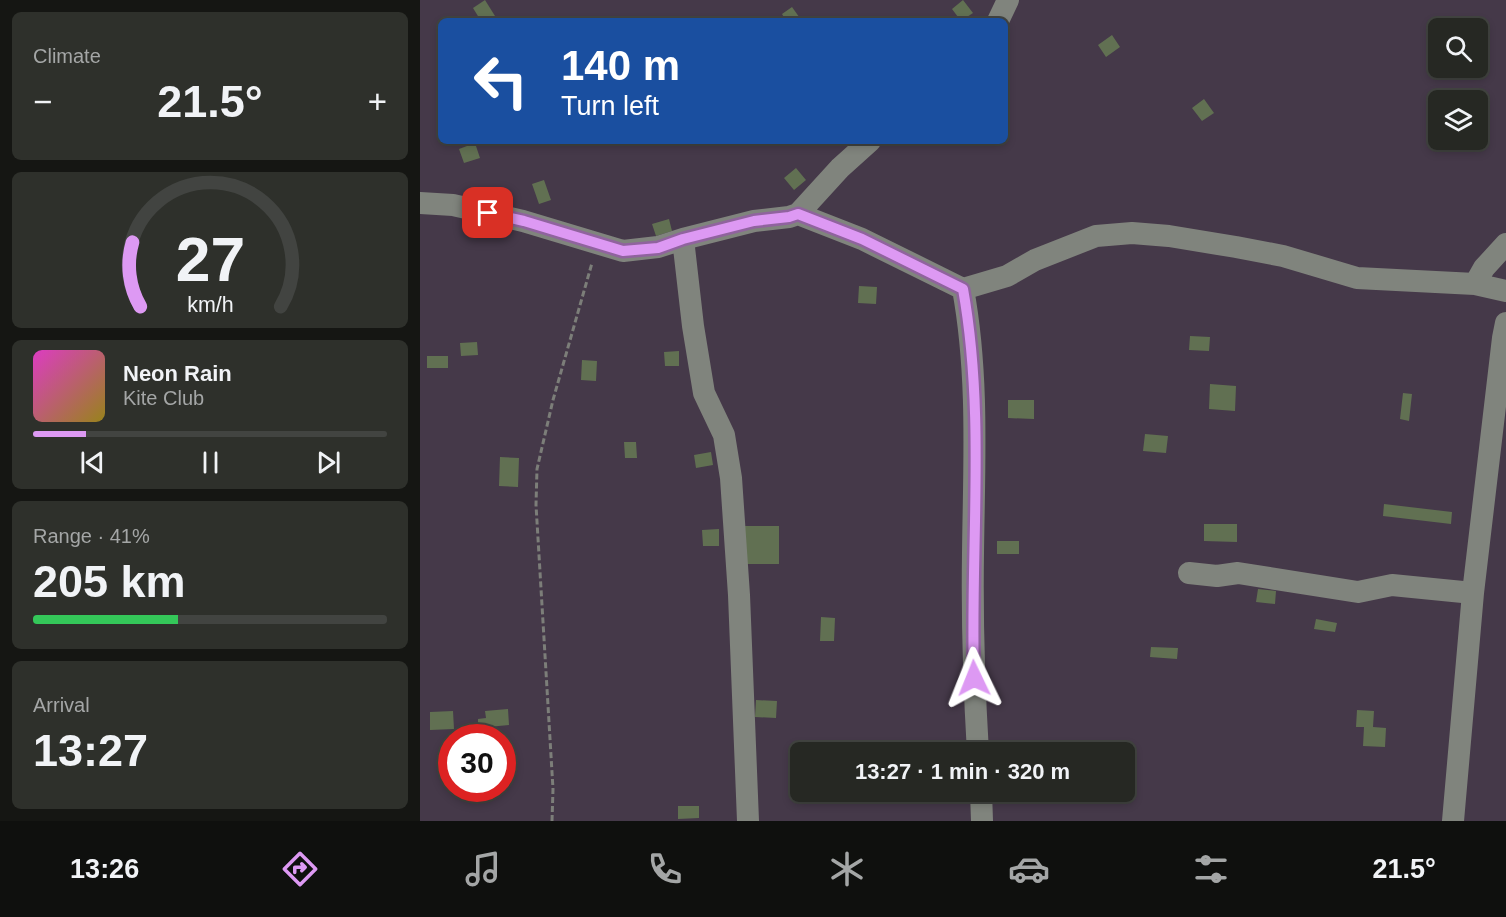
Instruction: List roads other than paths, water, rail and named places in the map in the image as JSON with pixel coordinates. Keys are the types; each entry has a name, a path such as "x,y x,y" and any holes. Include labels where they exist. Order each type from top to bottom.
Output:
{"street":[{"path":"999,18 1008,0"},
{"path":"420,203 453,206 524,221 623,251 658,248 683,239 754,221 798,214 840,168 867,144"},
{"path":"798,214 862,239 963,289 1007,276 1035,260 1096,236 1132,233 1169,236 1284,256 1357,278 1475,284 1506,291"},
{"path":"683,239 693,326 704,393 724,435 731,478 739,595 748,821"},
{"path":"1475,284 1484,268 1506,244"},
{"path":"963,289 969,320 975,405 973,635 978,742"},
{"path":"1454,821 1473,593 1506,322"},
{"path":"1189,573 1217,576 1238,573 1358,592 1392,585 1473,593"},
{"path":"981,802 982,821"}]}
